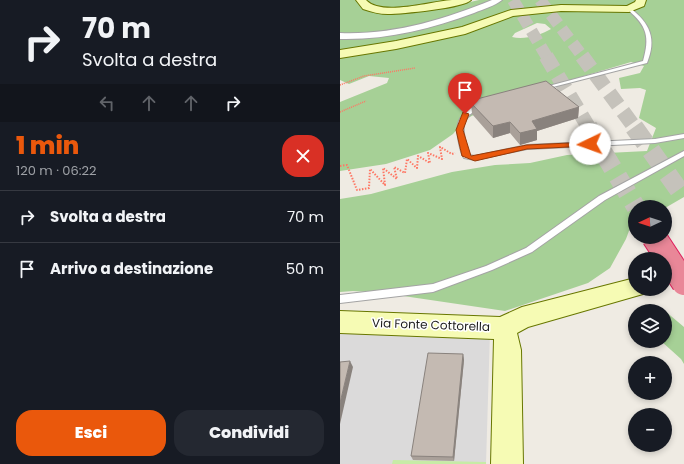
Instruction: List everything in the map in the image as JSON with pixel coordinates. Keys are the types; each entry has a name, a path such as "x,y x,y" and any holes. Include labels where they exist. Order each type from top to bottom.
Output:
{"highway":[{"path":"659,244 684,283"}],"street":[{"path":"361,0 368,7 387,10 436,6 466,0"},
{"path":"340,36 369,36 409,29 450,18 498,0"},
{"path":"340,54 396,45 465,30 511,13 561,8 629,9 640,4 641,0"},
{"path":"672,277 684,274"},
{"name":"Via Fonte Cottorella","path":"340,322 502,328 528,316 628,289"},
{"path":"502,328 508,338 506,464"}],"lane":[{"path":"535,91 645,62 648,50 649,32 646,25 629,9"},
{"path":"486,105 471,109 462,119 460,130 466,156 475,158 527,147 655,141 684,136"},
{"path":"340,300 433,288 489,268 530,250 602,198 684,153"}],"path":[{"path":"340,85 364,76 415,68"},
{"path":"340,112 366,101"},
{"path":"340,166 347,165 357,190 369,188 370,169 385,185 383,168 397,179 394,167 405,173 406,159 417,168 418,156 430,163 428,152 442,159 440,147 452,154 465,152"}],"shaded area":[{"path":"340,329 490,332 486,464 340,464"}],"green space":[{"path":"340,0 444,0 438,3 453,6 479,0 684,0 684,197 672,204 672,200 628,200 628,234 610,268 588,283 505,311 383,293 353,291 340,292 340,199 371,194 452,172 495,165 530,163 567,155 647,151 656,128 639,118 646,90 640,88 621,89 619,78 640,73 644,66 631,62 564,82 542,92 485,109 466,119 453,134 430,150 386,164 340,171 340,102 387,83 389,78 369,76 349,84 340,80","holes":["537,23 545,24 551,29 532,36 522,38 512,37 515,33"]},
{"path":"672,317 684,327 684,364 681,359 669,348 672,348"},
{"path":"393,460 486,462 486,464 392,464"}],"building":[{"path":"546,81 579,107 532,121 537,129 520,133 510,122 493,126 471,103 473,100"},
{"path":"428,353 463,354 453,457 411,456"},
{"path":"350,361 340,403 340,362"}],"tunnel":[{"path":"513,0 547,57"},
{"path":"540,0 583,57"},
{"path":"546,56 589,128"},
{"path":"582,56 635,128"},
{"path":"588,127 632,200"},
{"path":"634,127 684,197"}],"route":[{"path":"465,114 460,130 466,156 470,158 527,147 590,144"}]}
